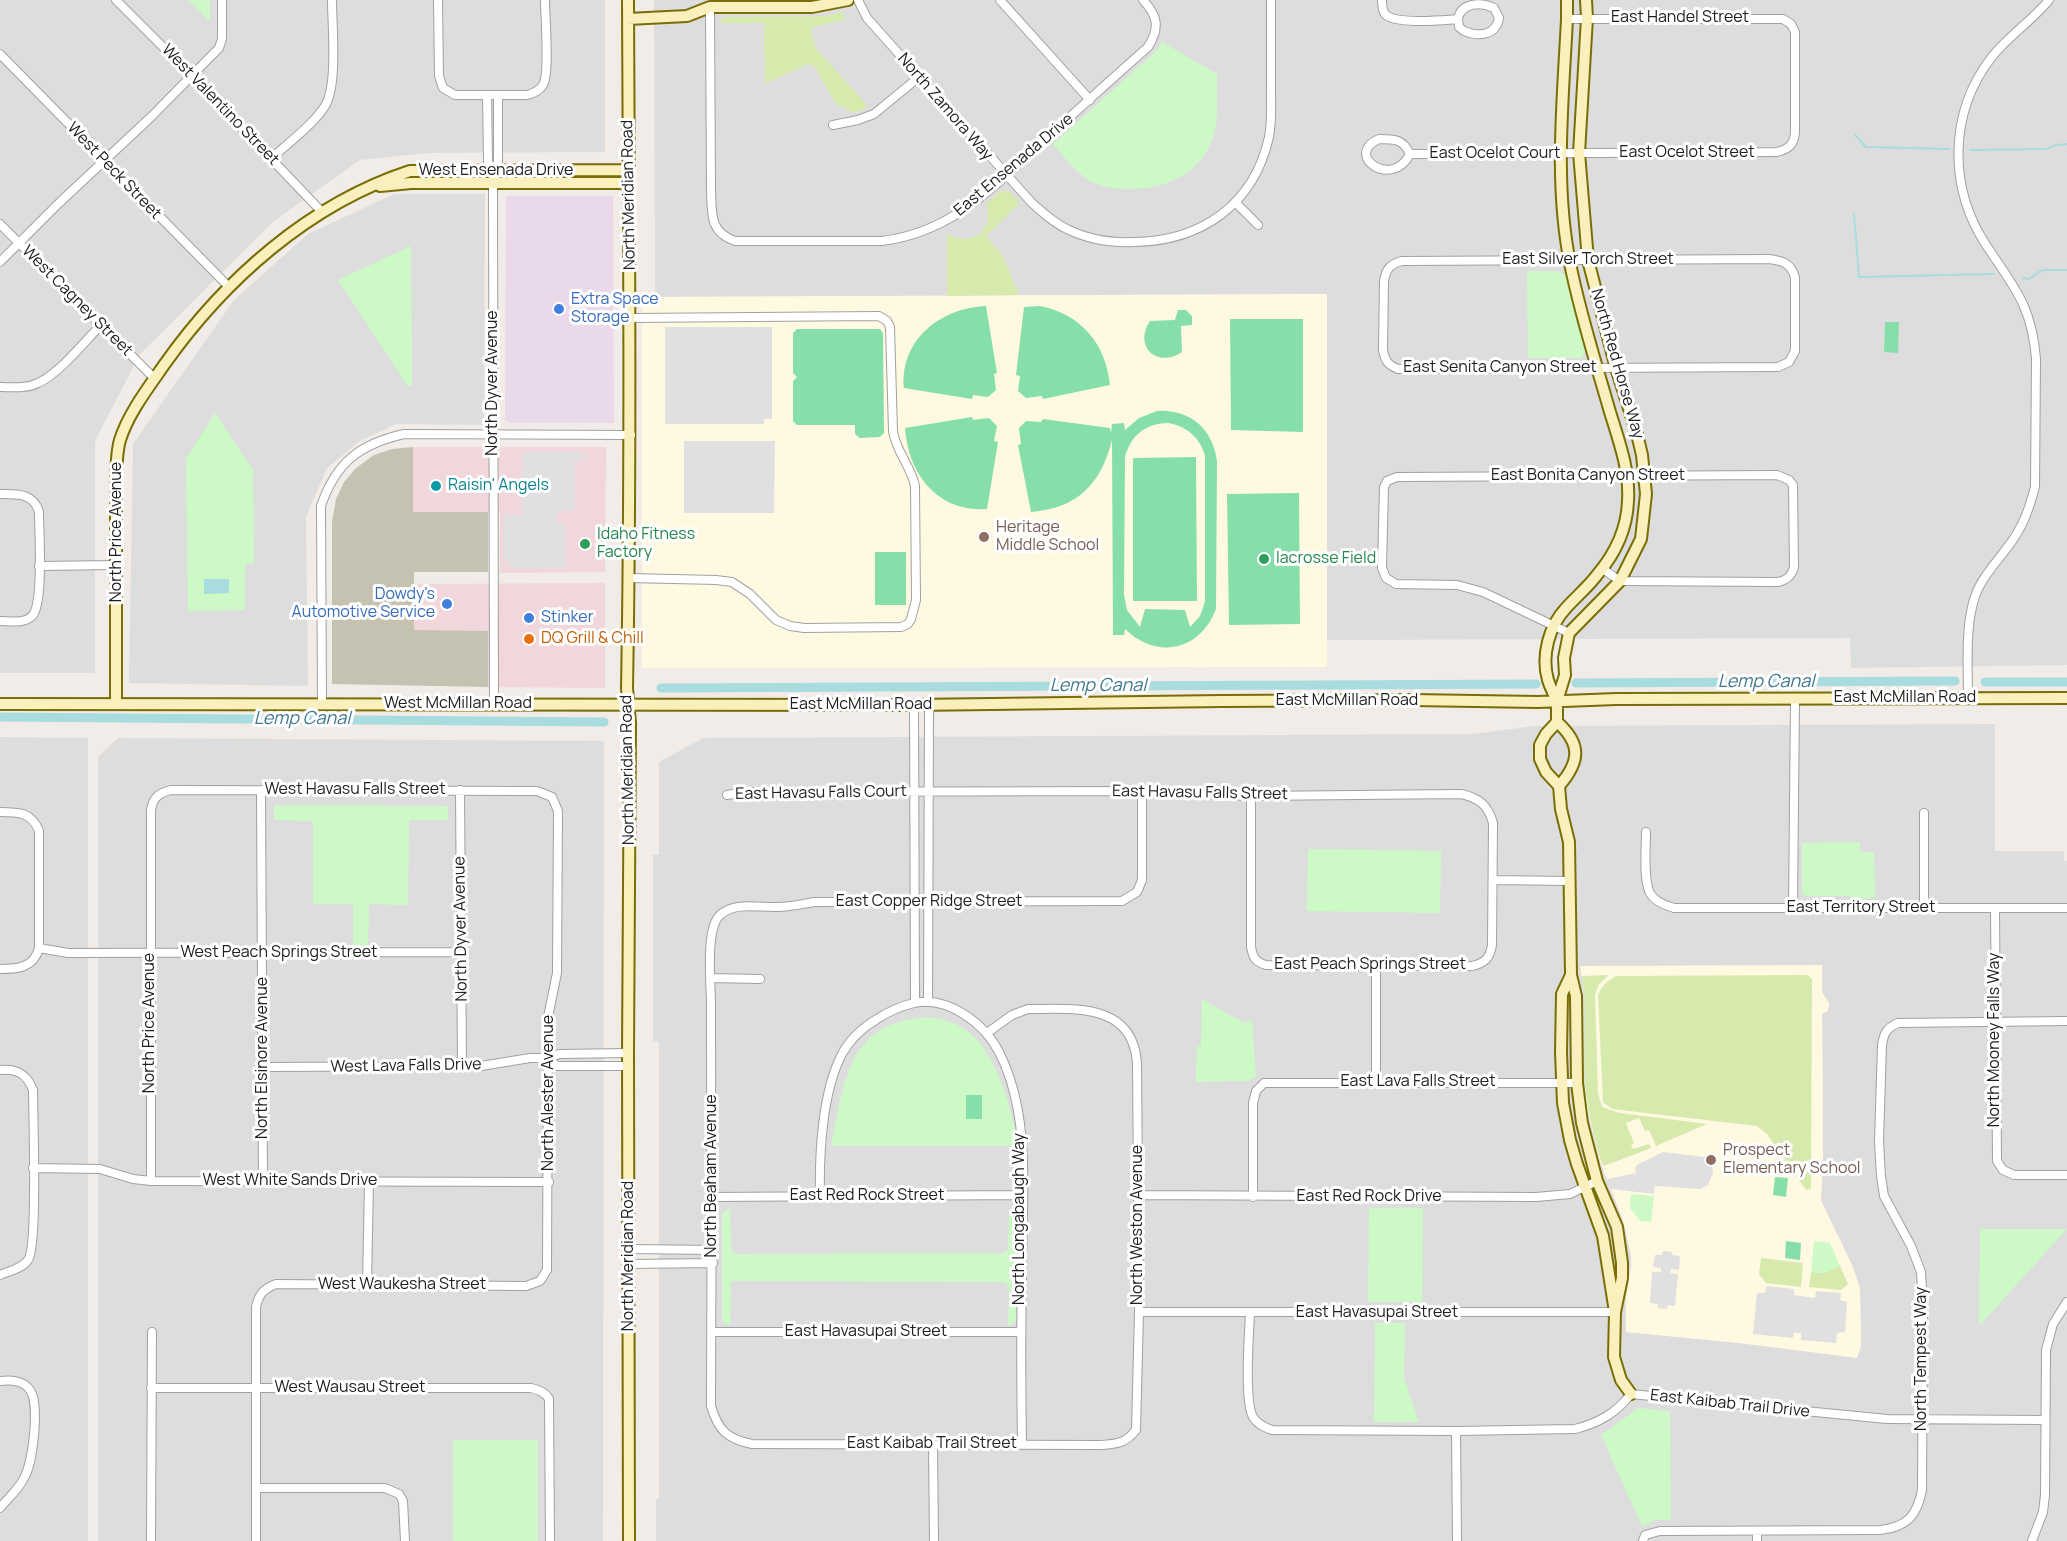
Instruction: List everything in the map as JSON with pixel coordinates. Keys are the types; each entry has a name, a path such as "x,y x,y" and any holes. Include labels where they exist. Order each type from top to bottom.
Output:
{"street":[{"name":"West Valentino Street","path":"116,0 322,212"},
{"path":"0,262 151,117 219,48 222,39 222,0"},
{"path":"272,158 326,105 333,76 332,0"},
{"path":"438,0 439,76 443,88 455,95 527,95 541,88 546,76 545,0"},
{"name":"North Meridian Road","path":"628,0 631,435 628,704 630,723 629,1541"},
{"path":"697,0 710,7"},
{"path":"628,19 687,16 710,7 812,7 848,0"},
{"name":"North Zamora Way","path":"858,0 867,18 1006,176 1048,217 1067,230 1095,239 1124,242 1152,242 1191,232 1220,216 1248,187 1257,171 1270,135 1271,0"},
{"path":"1000,0 1090,100"},
{"name":"East Ensenada Drive","path":"710,7 712,216 717,230 724,237 748,242 882,241 905,238 942,224 961,212 1006,176 1090,100 1148,46 1156,34 1156,22 1150,8 1143,0"},
{"path":"1382,0 1385,14 1391,18 1401,20 1458,19"},
{"name":"North Red Horse Way","path":"1557,701 1548,681 1547,646 1555,625 1565,609 1603,568 1615,549 1623,529 1628,502 1627,476 1578,300 1570,260 1560,153 1568,19 1567,0"},
{"name":"North Red Horse Way","path":"1557,722 1557,701 1565,675 1564,658 1569,633 1620,581 1641,539 1645,512 1645,476 1637,434 1616,368 1588,260 1579,153 1587,18 1586,0"},
{"path":"1968,698 1969,626 1975,596 1984,578 2023,523 2031,505 2035,487 2036,359 2028,312 2010,278 1976,229 1968,211 1958,172 1958,142 1966,103 1981,72 2005,42 2049,0"},
{"path":"1472,4 1486,4 1494,8 1498,18 1495,28 1485,34 1464,31 1459,27 1458,19 1459,13 1472,4"},
{"name":"East Handel Street","path":"1568,19 1779,17 1791,24 1795,32 1795,130 1792,143"},
{"name":"West Peck Street","path":"0,54 229,287"},
{"path":"833,125 874,114 919,77"},
{"path":"487,95 488,162 494,171"},
{"path":"494,171 498,162 498,95"},
{"name":"East Ocelot Court","path":"1379,139 1401,141 1410,154 1406,164 1398,168 1378,169 1366,158 1367,149 1379,139"},
{"name":"East Ocelot Street","path":"1579,153 1777,152 1786,150 1792,143"},
{"name":"East Ocelot Court","path":"1410,154 1579,153"},
{"name":"West Ensenada Drive","path":"229,287 283,239 322,212 368,188 410,171 628,170"},
{"name":"North Dyver Avenue","path":"494,171 494,704"},
{"name":"West Ensenada Drive","path":"368,188 411,183 628,183"},
{"path":"1235,202 1258,225"},
{"name":"West Cagney Street","path":"0,224 154,378"},
{"name":"East Silver Torch Street","path":"1390,366 1385,360 1383,350 1384,281 1389,267 1393,263 1402,261 1770,259 1788,263 1795,277 1795,351 1789,362"},
{"name":"North Price Avenue","path":"116,704 116,472 120,440 128,421 154,378 199,319 229,287"},
{"path":"629,578 732,582 750,594 776,620 790,626 804,628 895,628 908,624 916,600 916,497 913,475 895,444 892,431 890,327 887,321 879,316 630,318"},
{"path":"0,387 24,387 37,384 51,375 101,325"},
{"name":"East Senita Canyon Street","path":"1390,366 1398,369 1778,367 1789,362"},
{"path":"322,705 321,506 332,481 352,456 381,439 404,434 631,435"},
{"name":"East Bonita Canyon Street","path":"1555,625 1482,592 1457,585 1396,584 1386,578 1382,568 1383,493 1387,481 1397,477 1777,475 1789,480 1794,491 1794,567 1789,577 1778,582 1620,581"},
{"path":"0,494 17,494 32,499 39,512 39,601 33,615 27,619 0,621"},
{"path":"39,566 116,565"},
{"path":"1603,568 1620,581"},
{"path":"1555,625 1569,633"},
{"name":"East McMillan Road","path":"628,704 929,705 1234,701 2067,698"},
{"path":"1793,908 1795,699"},
{"name":"West McMillan Road","path":"0,704 628,704"},
{"path":"914,705 915,1003"},
{"path":"820,1197 819,1163 824,1120 841,1055 858,1032 870,1023 890,1011 915,1003 928,1002 929,705"},
{"path":"1559,786 1573,766 1576,749 1570,734 1557,722 1546,734 1540,746 1540,759 1546,772 1559,786 1561,809 1569,842 1570,975 1576,996 1577,1083 1582,1123 1598,1180 1612,1211 1620,1244 1622,1278 1615,1312"},
{"name":"West Havasu Falls Street","path":"157,795 171,790 460,790 537,791 552,797"},
{"name":"North Elsinore Avenue","path":"261,790 263,1182"},
{"name":"North Dyver Avenue","path":"460,790 462,1067"},
{"name":"East Havasu Falls Street","path":"915,792 1142,791 1200,795 1461,794 1484,803 1490,812 1493,880"},
{"name":"East Copper Ridge Street","path":"720,915 729,909 740,907 778,907 814,902 1122,901 1137,892 1142,880 1142,791"},
{"name":"East Havasu Falls Court","path":"728,795 746,792 915,792"},
{"name":"North Price Avenue","path":"151,1181 151,810 152,802 157,795"},
{"name":"East Peach Springs Street","path":"1251,795 1251,947 1254,958 1259,963 1266,965 1472,966 1486,960 1491,954 1493,880"},
{"name":"North Alester Avenue","path":"540,1281 548,1265 549,1005 558,964 558,811 552,797"},
{"path":"0,812 26,814 32,818 39,831 39,948 33,961 27,965 18,969 0,969"},
{"path":"1924,813 1924,908"},
{"name":"East Territory Street","path":"1646,832 1647,884 1650,894 1656,900 1674,908 2067,908"},
{"path":"1493,880 1570,881"},
{"name":"North Mooney Falls Way","path":"1995,908 1996,1156 2003,1170 2014,1175 2067,1175"},
{"name":"North Beaham Avenue","path":"720,915 714,925 712,936 711,978 713,1250 711,1406 715,1422 725,1434"},
{"name":"West Peach Springs Street","path":"39,948 68,953 150,954 461,952"},
{"path":"1376,966 1376,1082"},
{"path":"1570,975 1562,994 1562,1083 1570,1140 1603,1236 1615,1312 1614,1357 1621,1380 1631,1394"},
{"path":"711,978 760,979"},
{"name":"North Longabaugh Way","path":"928,1002 943,1004 970,1017 987,1033 1000,1054 1020,1121 1022,1444"},
{"name":"North Weston Avenue","path":"987,1033 1012,1014 1028,1009 1093,1011 1109,1016 1131,1039 1137,1055 1139,1312 1136,1430"},
{"path":"1995,1022 2067,1022"},
{"name":"North Tempest Way","path":"1757,1531 1892,1529 1910,1519 1919,1504 1922,1490 1921,1272 1911,1246 1884,1196 1879,1142 1882,1045 1884,1033 1889,1027 1898,1023 1995,1022"},
{"name":"West Lava Falls Drive","path":"263,1067 462,1067 530,1058 548,1058 559,1054 628,1053"},
{"name":"West Lava Falls Drive","path":"548,1058 557,1066 628,1066"},
{"path":"0,1070 15,1070 24,1074 33,1090 33,1252 28,1260 18,1268 0,1275"},
{"name":"East Lava Falls Street","path":"1252,1197 1253,1103 1256,1091 1270,1082 1577,1083"},
{"name":"West White Sands Drive","path":"33,1168 100,1168 133,1179 151,1181 549,1182"},
{"name":"East Red Rock Drive","path":"1137,1195 1556,1197 1586,1187 1598,1180"},
{"path":"368,1285 369,1181"},
{"name":"East Red Rock Street","path":"711,1197 1022,1195"},
{"path":"629,1249 713,1250"},
{"path":"629,1264 713,1263"},
{"name":"West Waukesha Street","path":"256,1388 256,1306 259,1296 265,1289 276,1284 525,1286 540,1281"},
{"path":"2032,1541 2043,1512 2045,1495 2046,1350 2053,1324 2067,1302"},
{"name":"East Havasupai Street","path":"1139,1312 1615,1312"},
{"name":"East Kaibab Trail Drive","path":"1250,1313 1249,1399 1252,1416 1260,1425 1272,1430 1575,1429 1592,1425 1610,1415 1631,1394 1869,1418 2045,1420"},
{"path":"151,1541 152,1332"},
{"name":"East Havasupai Street","path":"712,1332 1021,1332"},
{"path":"0,1381 12,1380 23,1384 31,1391 34,1402 33,1447 24,1479 0,1508"},
{"name":"West Wausau Street","path":"151,1388 531,1388 547,1394 549,1399 550,1541"},
{"path":"256,1388 256,1541"},
{"name":"East Kaibab Trail Street","path":"725,1434 738,1442 752,1444 1119,1444 1130,1439 1136,1430"},
{"path":"1456,1431 1457,1541"},
{"path":"933,1444 934,1541"},
{"path":"256,1488 385,1488 399,1494 405,1507 405,1541"},
{"path":"1644,1538 1660,1531 1757,1531 1757,1541"}],"shaded area":[{"path":"0,0 605,0 605,152 427,153 360,160 274,221 140,354 95,441 95,673 0,673"},
{"path":"654,0 2067,0 2067,665 1851,668 1850,638 1327,640 1327,294 655,297"},
{"path":"394,194 485,194 484,425 396,424 360,441 327,468 306,517 308,686 129,683 133,444 234,300 308,234"},
{"name":"Extra Space Storage","path":"506,196 613,196 614,423 510,423 505,420"},
{"name":"Heritage Middle School","path":"1327,294 1327,667 642,668 642,297"},
{"path":"665,327 772,327 772,419 764,419 764,424 665,424"},
{"path":"684,441 775,441 774,513 684,513"},
{"path":"413,447 606,447 605,572 500,573 500,512 413,512"},
{"path":"413,447 413,512 488,512 488,572 414,572 414,630 488,631 488,687 332,684 332,521 336,499 344,482 356,468 374,455 392,449"},
{"path":"522,453 587,454 588,460 580,459 579,462 568,463 568,465 575,464 575,510 558,511 557,522 565,523 565,568 510,569 509,561 503,561 503,515 523,514"},
{"path":"605,583 605,688 488,687 488,631 414,631 414,584"},
{"path":"1995,724 1995,851 2064,851 2064,861 2067,861 2067,1541 656,1541 656,1499 659,1499 659,1042 653,1041 653,855 659,855 659,762 703,738 1473,734 1534,726","holes":["1581,966 1822,966 1823,1155 1821,1201 1852,1265 1860,1288 1861,1347 1786,1348 1626,1332 1626,1298 1631,1256 1623,1220 1601,1164 1587,1109 1585,997"]},
{"path":"0,737 88,738 88,1541 0,1541"},
{"path":"118,738 604,741 603,1541 98,1541 98,757"},
{"name":"Prospect Elementary School","path":"1822,965 1822,992 1829,1003 1828,1011 1822,1014 1821,1201 1852,1265 1860,1289 1861,1347 1857,1358 1732,1342 1626,1332 1626,1298 1631,1256 1623,1220 1601,1164 1587,1109 1585,997 1580,966"},
{"path":"1663,1152 1705,1157 1712,1166 1713,1173 1708,1185 1700,1189 1655,1186 1654,1194 1611,1189 1607,1179 1636,1173 1637,1165"},
{"path":"1663,1251 1680,1256 1679,1270 1671,1269 1670,1273 1678,1274 1675,1306 1668,1305 1667,1309 1658,1308 1658,1304 1650,1303 1652,1272 1661,1272 1661,1268 1653,1267 1655,1255 1662,1255"},
{"path":"1766,1286 1794,1289 1794,1295 1815,1298 1816,1291 1841,1293 1840,1300 1847,1302 1845,1332 1837,1333 1836,1343 1801,1340 1801,1333 1794,1333 1793,1338 1753,1334 1757,1293 1765,1293"}],"green space":[{"path":"189,0 210,0 210,22"},
{"path":"842,12 846,19 811,28 815,47 865,103 867,108 854,113 836,104 814,66 808,64 765,84 764,23 719,23 725,17 825,16"},
{"path":"1162,42 1217,74 1216,121 1209,147 1194,167 1185,174 1153,187 1114,188 1087,179 1066,160 1053,144 1156,51"},
{"path":"1002,190 1010,192 1020,203 986,236 1002,254 1019,295 947,296 947,234 964,239 980,233 987,223 987,203"},
{"path":"411,246 412,386 407,385 338,280"},
{"path":"1527,271 1559,271 1563,275 1569,274 1589,352 1584,353 1582,358 1528,358"},
{"path":"986,306 997,373 994,374 996,390 988,397 973,395 972,399 904,388 909,355 916,341 927,329 954,313"},
{"path":"1040,306 1068,316 1089,333 1103,356 1110,385 1043,399 1042,396 1026,398 1018,391 1020,376 1016,375 1024,307"},
{"path":"1178,310 1186,310 1192,316 1192,325 1181,326 1182,352 1173,357 1156,356 1146,346 1145,330 1150,321 1175,320"},
{"path":"1230,319 1303,319 1303,432 1231,430"},
{"path":"1885,322 1899,322 1898,353 1884,352"},
{"path":"797,329 880,329 883,333 884,433 880,437 860,438 855,434 855,425 797,425 793,421 793,381 797,377 793,373 793,333"},
{"path":"1157,411 1180,413 1198,423 1205,431 1211,439 1217,461 1216,609 1200,634 1189,642 1176,646 1150,645 1137,639 1125,629 1124,635 1113,635 1112,440 1101,469 1085,491 1062,505 1031,512 1018,445 1021,444 1019,428 1026,421 1041,422 1043,419 1110,428 1111,433 1112,424 1124,423 1125,430 1139,418","holes":["1169,423 1182,427 1192,434 1200,444 1205,456 1205,602 1200,616 1190,627 1185,610 1145,609 1140,627 1127,610 1124,595 1125,457 1131,442 1141,432 1153,425"]},
{"path":"215,413 253,470 254,563 245,564 245,610 188,611 186,459"},
{"path":"972,417 973,420 989,418 997,426 994,441 998,442 987,509 970,509 940,497 919,475 907,445 905,428"},
{"path":"1196,457 1197,601 1133,601 1133,458"},
{"name":"lacrosse Field","path":"1299,493 1300,624 1229,625 1227,494"},
{"path":"875,552 906,552 906,605 875,605"},
{"path":"274,805 448,806 448,820 409,820 408,905 369,904 368,947 353,947 353,904 313,904 313,821 274,820"},
{"path":"1860,842 1860,852 1874,852 1875,897 1858,900 1851,896 1806,896 1802,893 1802,843"},
{"path":"1308,849 1441,851 1440,913 1307,911"},
{"path":"1609,975 1599,984 1595,995 1598,1093 1602,1107 1620,1113 1707,1124 1656,1146 1649,1130 1645,1131 1639,1118 1626,1123 1634,1143 1631,1145 1633,1149 1649,1144 1651,1148 1604,1166 1594,1134 1586,1092 1585,1002 1582,976"},
{"path":"1808,975 1812,979 1811,1189 1806,1190 1767,1134 1757,1126 1612,1109 1603,1102 1598,995 1603,987 1616,976"},
{"path":"1202,999 1244,1023 1252,1020 1256,1077 1249,1081 1196,1082 1197,1047 1201,1046"},
{"path":"925,1017 956,1024 979,1042 987,1053 1006,1096 1015,1127 1016,1146 831,1146 846,1079 864,1044 879,1031 899,1022"},
{"path":"966,1095 982,1095 982,1119 966,1119"},
{"path":"1775,1177 1788,1178 1786,1197 1773,1195"},
{"path":"1631,1194 1654,1196 1651,1222 1640,1221 1630,1208"},
{"path":"730,1208 731,1249 736,1254 1005,1253 1008,1250 1009,1209 1017,1214 1016,1321 1008,1327 1009,1286 1005,1282 731,1281 730,1326 722,1322 722,1213"},
{"path":"1369,1208 1423,1208 1422,1302 1368,1302"},
{"path":"1980,1229 2067,1229 1979,1326"},
{"path":"1786,1241 1801,1243 1800,1260 1785,1258"},
{"path":"1814,1241 1830,1243 1840,1266 1824,1273 1811,1272"},
{"path":"1761,1258 1803,1263 1801,1287 1766,1283 1759,1274"},
{"path":"1840,1266 1848,1284 1841,1290 1809,1287 1811,1272 1824,1273"},
{"path":"1375,1323 1405,1323 1404,1378 1419,1422 1374,1422"},
{"path":"1638,1408 1670,1411 1671,1520 1656,1520 1642,1526 1601,1435"},
{"path":"453,1440 538,1440 538,1541 453,1541"}],"water":[{"path":"204,579 229,579 229,593 204,594"}],"waterway":[{"path":"1855,135 1866,147 1949,149"},
{"path":"1970,150 2046,149 2067,144"},
{"path":"1854,214 1859,277 1994,274"},
{"path":"2023,278 2029,279 2042,270 2067,270"},
{"name":"Lemp Canal","path":"1576,683 1955,681"},
{"name":"Lemp Canal","path":"1985,682 2067,682"},
{"name":"Lemp Canal","path":"661,688 1536,684"},
{"name":"Lemp Canal","path":"0,717 604,722"}],"place":[{"name":"Extra Space Storage","path":"559,309"},
{"name":"Raisin' Angels","path":"436,486"},
{"name":"Heritage Middle School","path":"984,537"},
{"name":"Idaho Fitness Factory","path":"585,544"},
{"name":"lacrosse Field","path":"1264,559"},
{"name":"Dowdy's Automotive Service","path":"447,604"},
{"name":"Stinker","path":"529,618"},
{"name":"DQ Grill & Chill","path":"529,639"},
{"name":"Prospect Elementary School","path":"1711,1160"}]}
